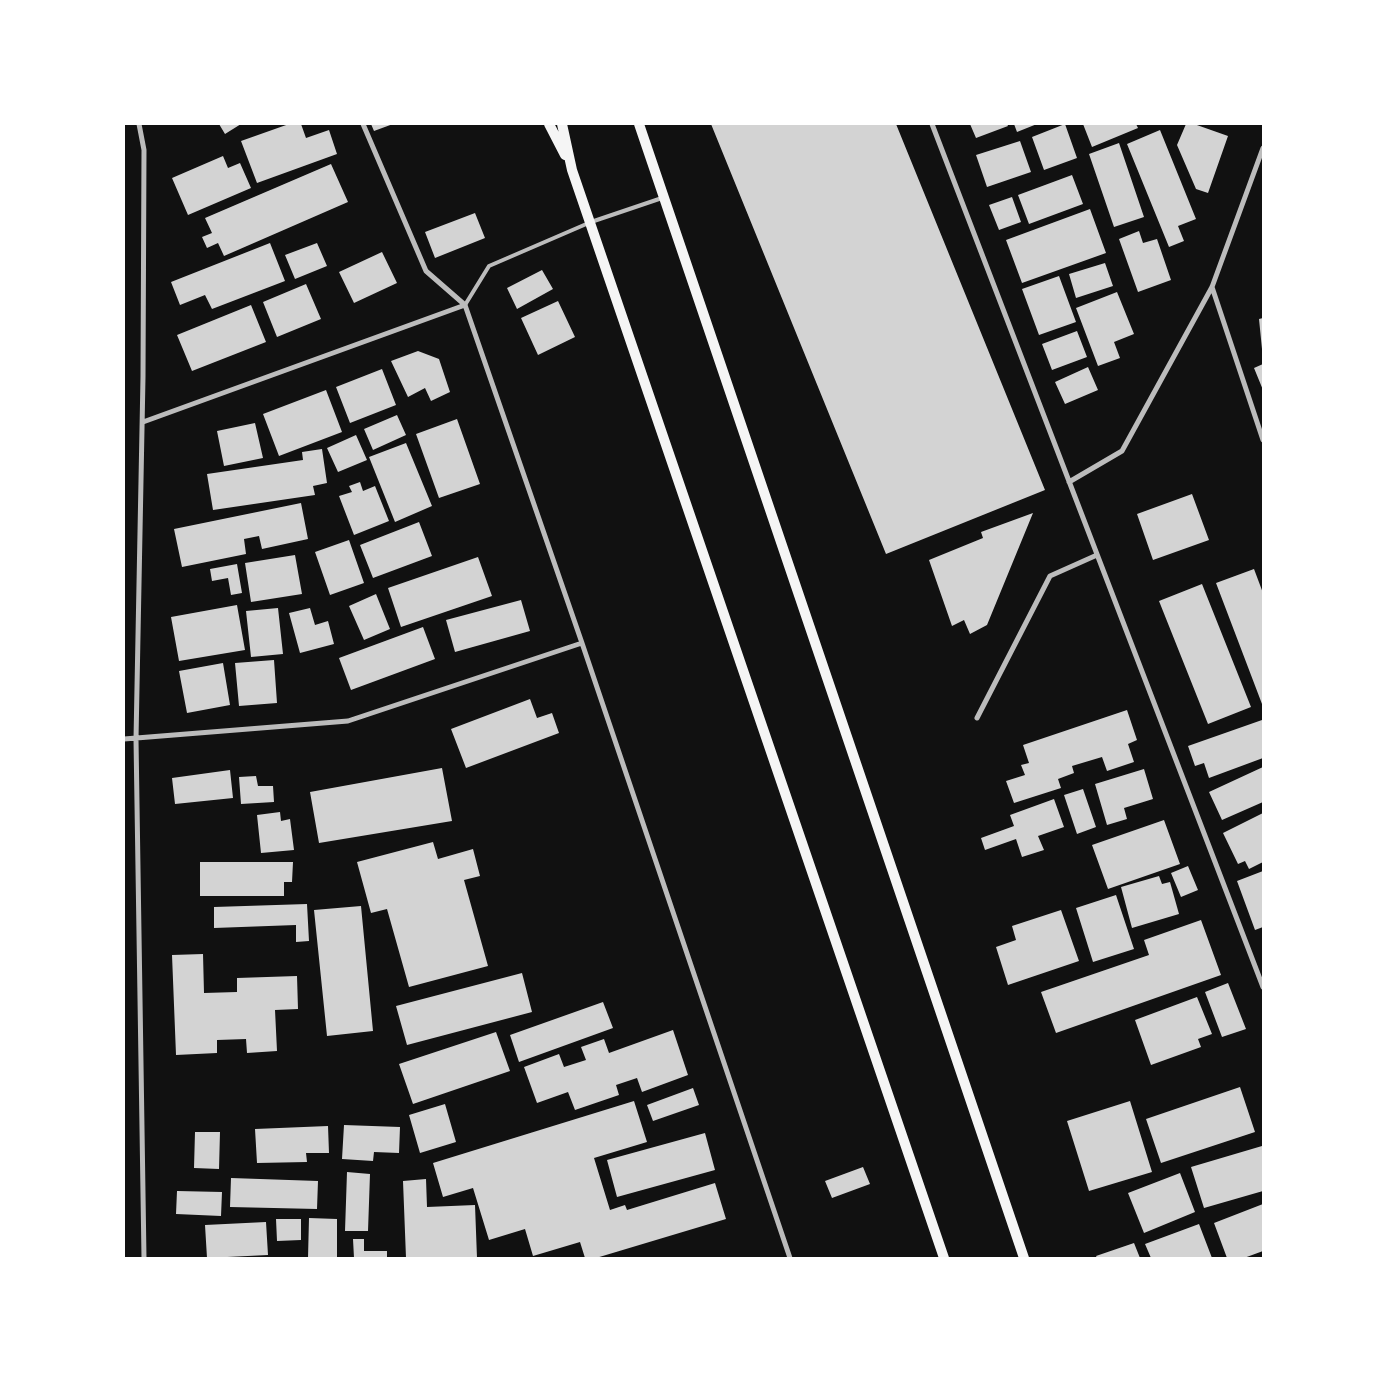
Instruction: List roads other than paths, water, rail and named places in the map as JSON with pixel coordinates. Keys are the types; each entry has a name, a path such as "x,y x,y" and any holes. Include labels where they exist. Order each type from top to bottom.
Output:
{"main road":[{"path":"549,124 572,170 591,222 944,1258"},
{"path":"562,124 572,170"},
{"path":"639,124 1024,1258"}],"street":[{"path":"139,124 144,150 143,422 136,739 144,1258"},
{"path":"363,124 426,271 465,305 582,643 790,1258"},
{"path":"932,124 1263,986"},
{"path":"1069,482 1122,452 1212,287 1263,148"},
{"path":"1212,287 1263,440"},
{"path":"143,422 465,305"},
{"path":"977,718 1050,576 1098,556"},
{"path":"124,739 348,721 582,643"}],"lane":[{"path":"465,305 489,266 591,222 664,197"}]}
